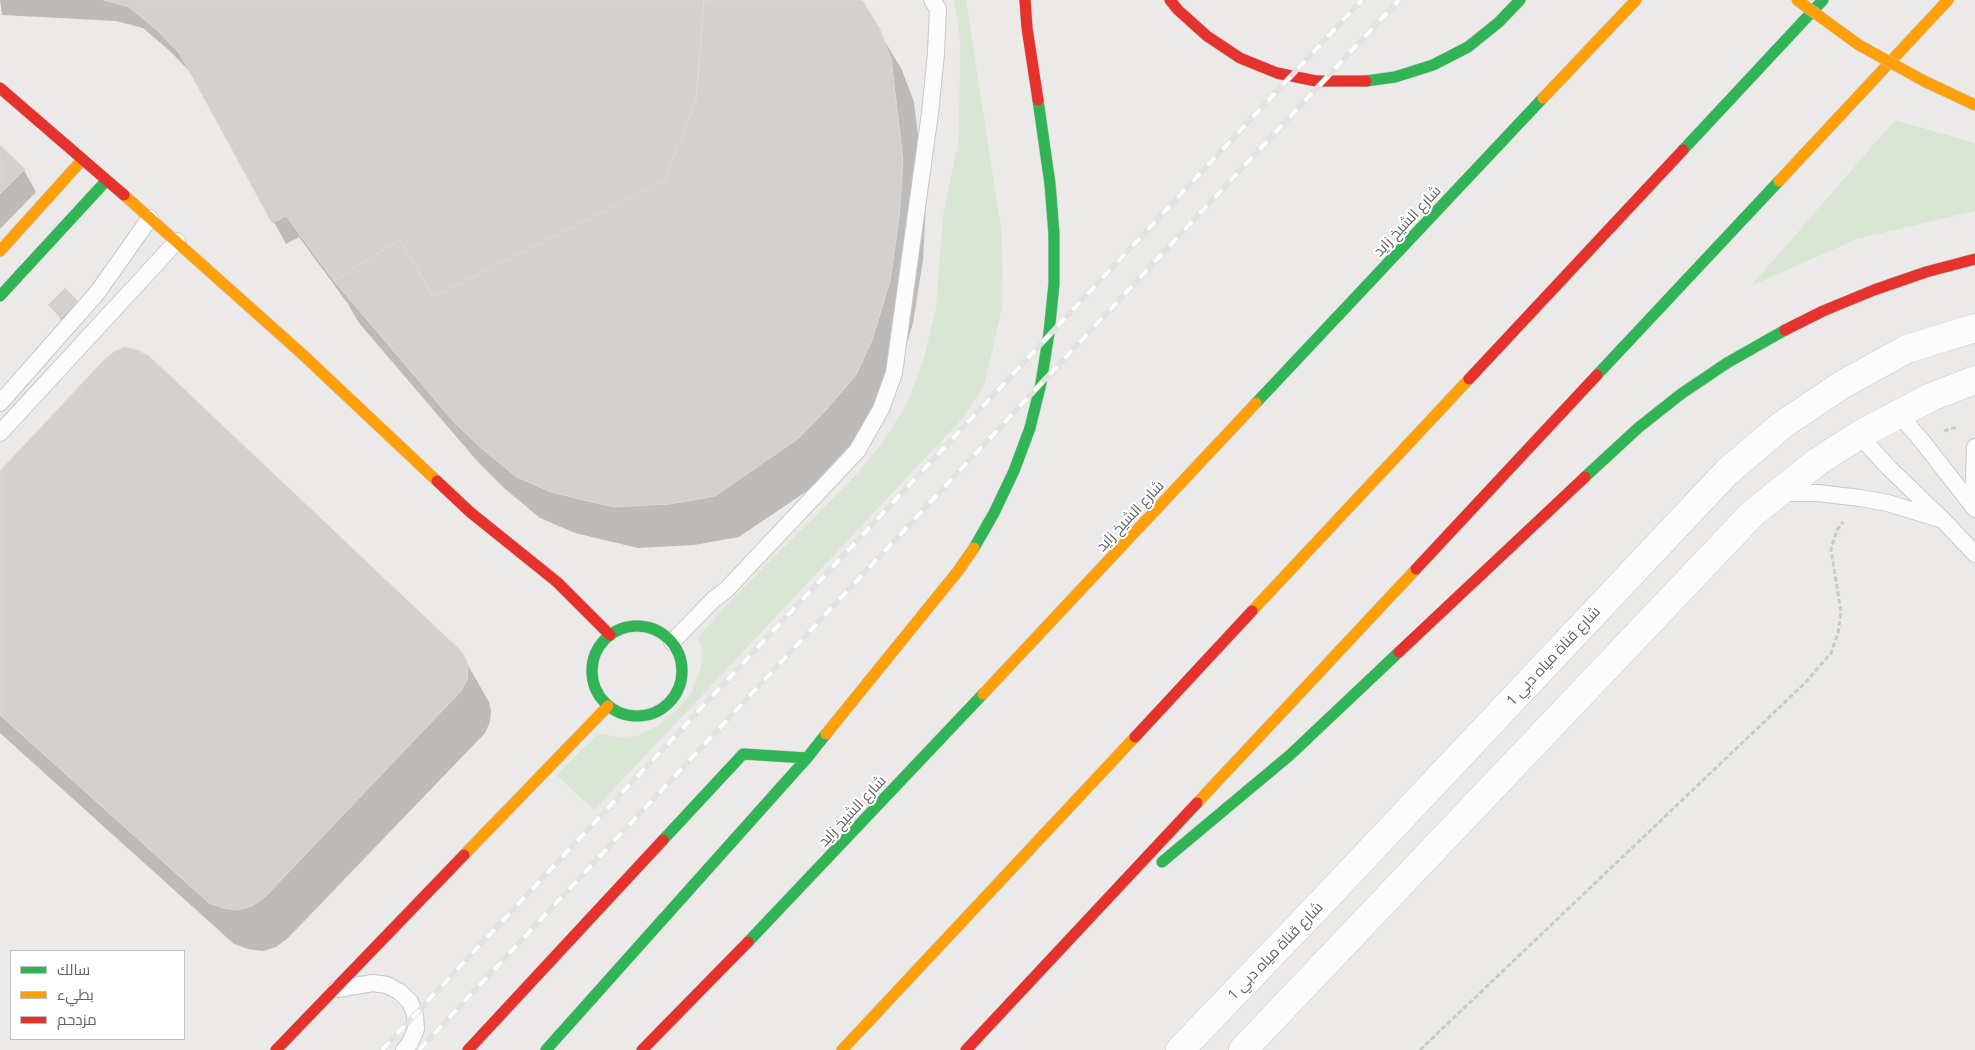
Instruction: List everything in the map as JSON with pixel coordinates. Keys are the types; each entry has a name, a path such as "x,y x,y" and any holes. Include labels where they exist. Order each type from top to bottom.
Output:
{"main road":[{"path":"546,1050 807,758 958,570 977,543 994,513 1014,471 1030,428 1041,383 1054,284 1054,234 1050,184 1028,38 1025,0"},
{"path":"1170,0 1178,10 1207,36 1240,58 1278,73 1316,81 1356,82 1395,77 1432,65 1468,47 1499,22 1520,0"},
{"name":"شارع الشيخ زايد","path":"642,1050 789,900 1636,0"},
{"path":"1797,0 1859,45 1924,81 1975,105"},
{"path":"842,1050 1823,0"},
{"path":"966,1050 1101,908 1948,0"},
{"path":"0,88 177,241 301,353 470,512 557,582 610,635"},
{"path":"0,251 82,160"},
{"path":"0,296 106,181"},
{"path":"1101,908 1197,834 1290,755 1598,464 1638,428 1681,394 1727,363 1823,311 1874,290 1926,272 1975,259"},
{"path":"642,626 659,631 672,642 680,654 683,669 681,684 674,697 664,707 651,714 636,716 622,714 608,706 599,696 593,684 592,670 594,657 600,645 610,635 625,627 642,626"},
{"path":"276,1050 608,706"},
{"path":"468,1050 743,754 807,758"}],"street":[{"name":"شارع قناة مياه دبي 1","path":"1180,1050 1727,472 1782,425 1843,384 1907,350 1975,328"},
{"path":"1243,1050 1753,513 1817,462 1859,435 1931,397 1975,380"}],"lane":[{"path":"672,642 714,599 726,590 856,451 881,409 894,373 930,113 938,8 932,0"},
{"path":"0,403 97,293 150,218"},
{"path":"0,433 177,241"},
{"path":"1898,413 1974,508"},
{"path":"1859,435 1889,468 1975,554"},
{"path":"1974,508 1975,447"},
{"path":"1776,493 1818,493 1860,498 1888,503 1943,520"},
{"path":"332,990 373,983 387,985 400,992 410,1002 415,1015 416,1030 410,1043 404,1050"}],"path":[{"path":"1922,441 1949,428 1966,427"},
{"path":"1420,1050 1805,682 1830,653 1838,633 1841,612 1832,549 1838,530 1860,498"}],"green space":[{"path":"954,0 966,0 1002,235 1003,304 984,386 962,419 594,810 556,775 598,733 619,737 637,736 659,725 676,711 692,691 701,667 701,647 697,638 735,596 857,474 883,442 907,403 924,358 936,307 943,215 959,138 960,40"},
{"path":"1895,120 1975,143 1975,211 1857,239 1751,286"}],"building":[{"path":"104,0 704,0 696,101 664,181 433,297 400,239 334,281 286,216 272,223 180,54 157,30 129,7"},
{"path":"704,0 862,0 879,27 891,59 903,160 899,218 890,281 872,340 856,375 799,438 715,496 669,504 613,507 551,492 515,476 480,447 453,421 334,281 400,239 433,297 664,181 696,101"},
{"path":"0,145 25,169 0,194"},
{"path":"65,288 78,301 61,318 48,305"},
{"path":"125,347 149,356 460,650 466,659 468,669 467,680 461,691 265,897 252,906 238,910 223,908 209,903 0,715 0,471 104,360 115,351"}],"railway":[{"path":"382,1050 1362,0"},
{"path":"419,1050 1399,0"}],"traffic: fast":[{"path":"1366,81 1395,77 1433,65 1468,47 1499,22 1520,0"},
{"path":"1683,150 1823,0"},
{"path":"1256,403 1543,98"},
{"path":"974,548 994,513 1014,471 1030,428 1041,383 1049,333 1054,284 1054,234 1050,184 1038,100"},
{"path":"0,296 106,181"},
{"path":"1597,375 1779,181"},
{"path":"1585,477 1638,428 1681,394 1727,363 1785,330"},
{"path":"637,626 654,629 669,639 679,654 682,671 679,688 669,703 654,713 637,716 620,713 605,703 595,688 592,671 595,654 605,639 620,629 637,626"},
{"path":"1162,862 1290,755 1399,652"},
{"path":"748,942 983,694"},
{"path":"546,1050 807,758 826,734"},
{"path":"663,840 743,754 807,758"}],"traffic: slow":[{"path":"1543,98 1636,0"},
{"path":"1797,0 1859,45 1924,81 1975,105"},
{"path":"1779,181 1948,0"},
{"path":"0,251 82,160"},
{"path":"124,195 301,353 437,481"},
{"path":"1252,611 1469,379"},
{"path":"983,694 1256,403"},
{"path":"826,734 958,571 974,548"},
{"path":"1197,803 1416,569"},
{"path":"464,855 608,706"},
{"path":"842,1050 1135,737"}],"traffic: jam":[{"path":"1025,0 1027,28 1038,100"},
{"path":"1170,0 1178,10 1207,36 1240,58 1277,73 1316,81 1366,81"},
{"path":"0,88 124,195"},
{"path":"1469,379 1683,150"},
{"path":"1785,330 1823,311 1874,290 1926,272 1975,259"},
{"path":"1416,569 1597,375"},
{"path":"1399,652 1585,477"},
{"path":"437,481 470,512 557,582 610,635"},
{"path":"1135,737 1252,611"},
{"path":"966,1050 1197,803"},
{"path":"468,1050 663,840"},
{"path":"276,1050 464,855"},
{"path":"642,1050 748,942"}]}
